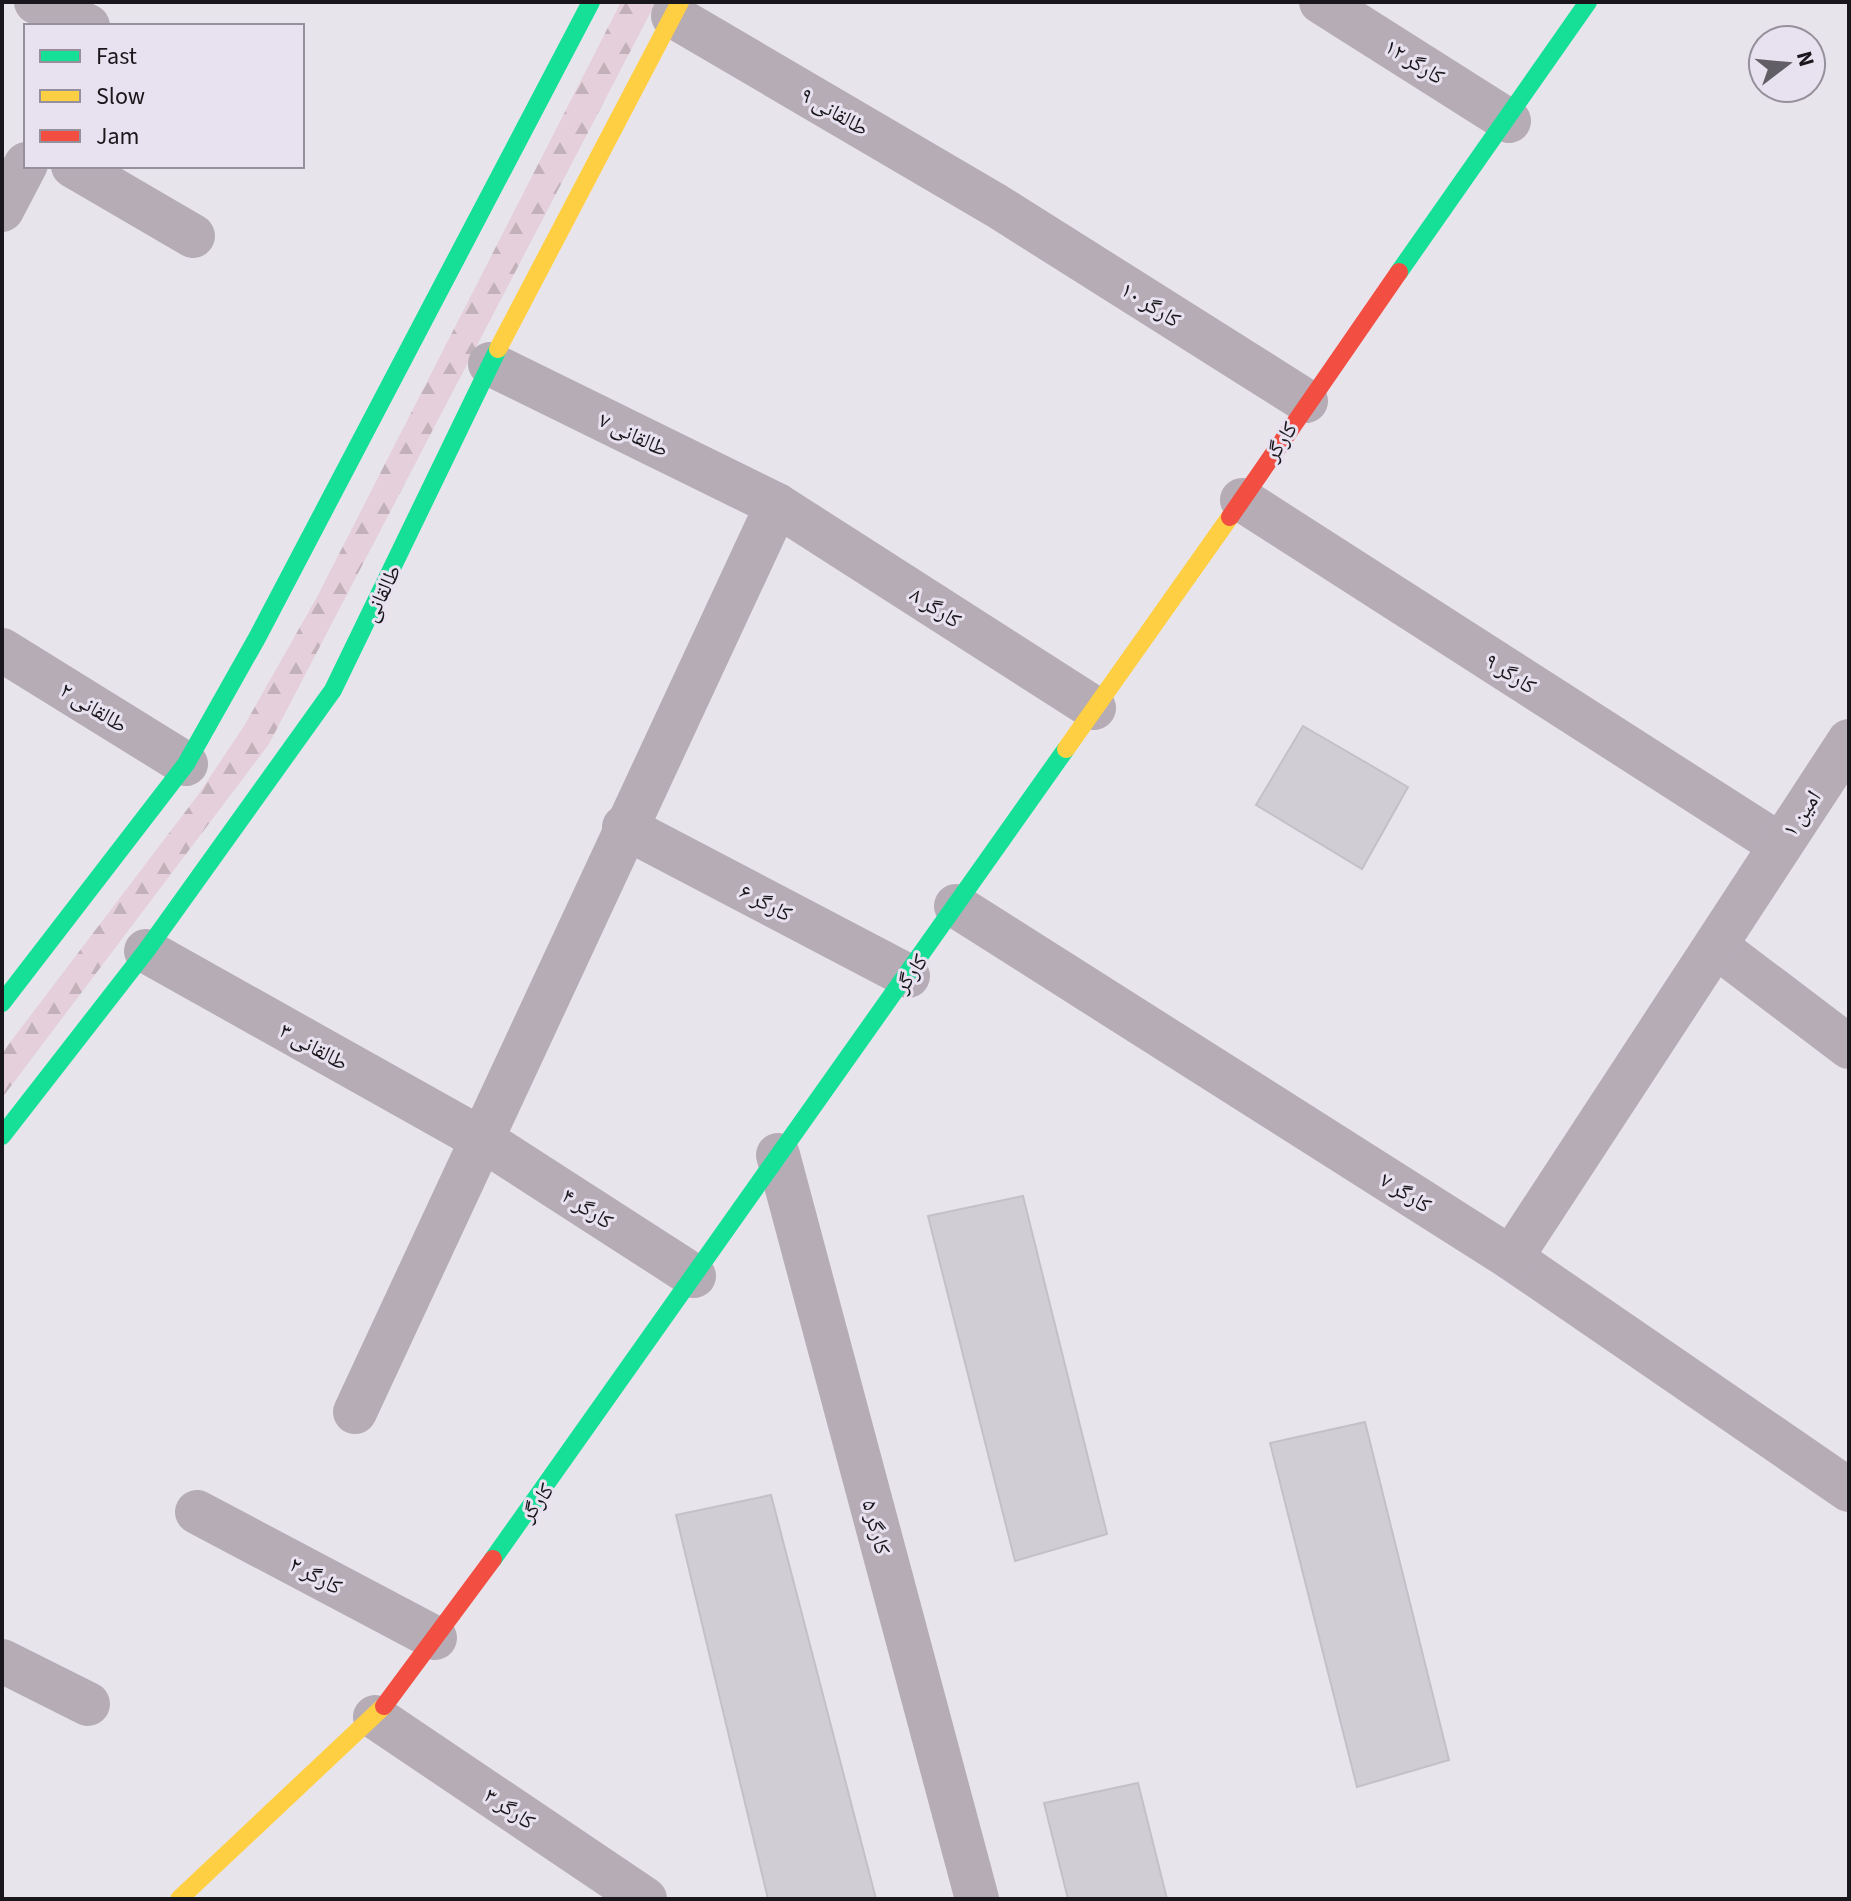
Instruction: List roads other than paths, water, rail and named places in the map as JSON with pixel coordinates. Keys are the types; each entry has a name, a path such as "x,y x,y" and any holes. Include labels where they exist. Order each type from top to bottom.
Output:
{"main road":[{"path":"2,1003 186,764 257,638 591,2"},
{"name":"کارگر","path":"179,1899 375,1717 435,1638 533,1506 778,1155 908,976 1242,500 1306,401 1509,121 1588,2"},
{"name":"طالقانی","path":"2,1136 146,951 333,690 490,364 677,9"}],"street":[{"path":"36,2 84,24"},
{"path":"97,24 109,2"},
{"name":"کارگر ۱۲","path":"1321,2 1509,121"},
{"name":"طالقانی ۹","path":"677,9 997,206"},
{"path":"2,209 24,168"},
{"path":"76,168 193,236"},
{"name":"کارگر ۱۰","path":"997,206 1306,401"},
{"name":"طالقانی ۷","path":"490,364 777,505"},
{"name":"کارگر ۹","path":"1242,500 1780,845"},
{"path":"355,1412 483,1140 624,827 777,505"},
{"name":"کارگر ۸","path":"777,505 1094,708"},
{"name":"طالقانی ۲","path":"2,650 186,764"},
{"name":"امین ۱","path":"1511,1258 1849,741"},
{"name":"کارگر ۶","path":"624,827 908,976"},
{"name":"کارگر ۷","path":"956,906 1511,1258 1849,1490"},
{"path":"1717,947 1849,1047"},
{"name":"طالقانی ۳","path":"146,951 483,1140"},
{"name":"کارگر ۴","path":"483,1140 694,1276"},
{"name":"کارگر ۵","path":"778,1155 977,1899"},
{"name":"کارگر ۲","path":"197,1512 435,1638"},
{"path":"2,1661 88,1704"},
{"name":"کارگر ۳","path":"375,1717 645,1899"}]}
